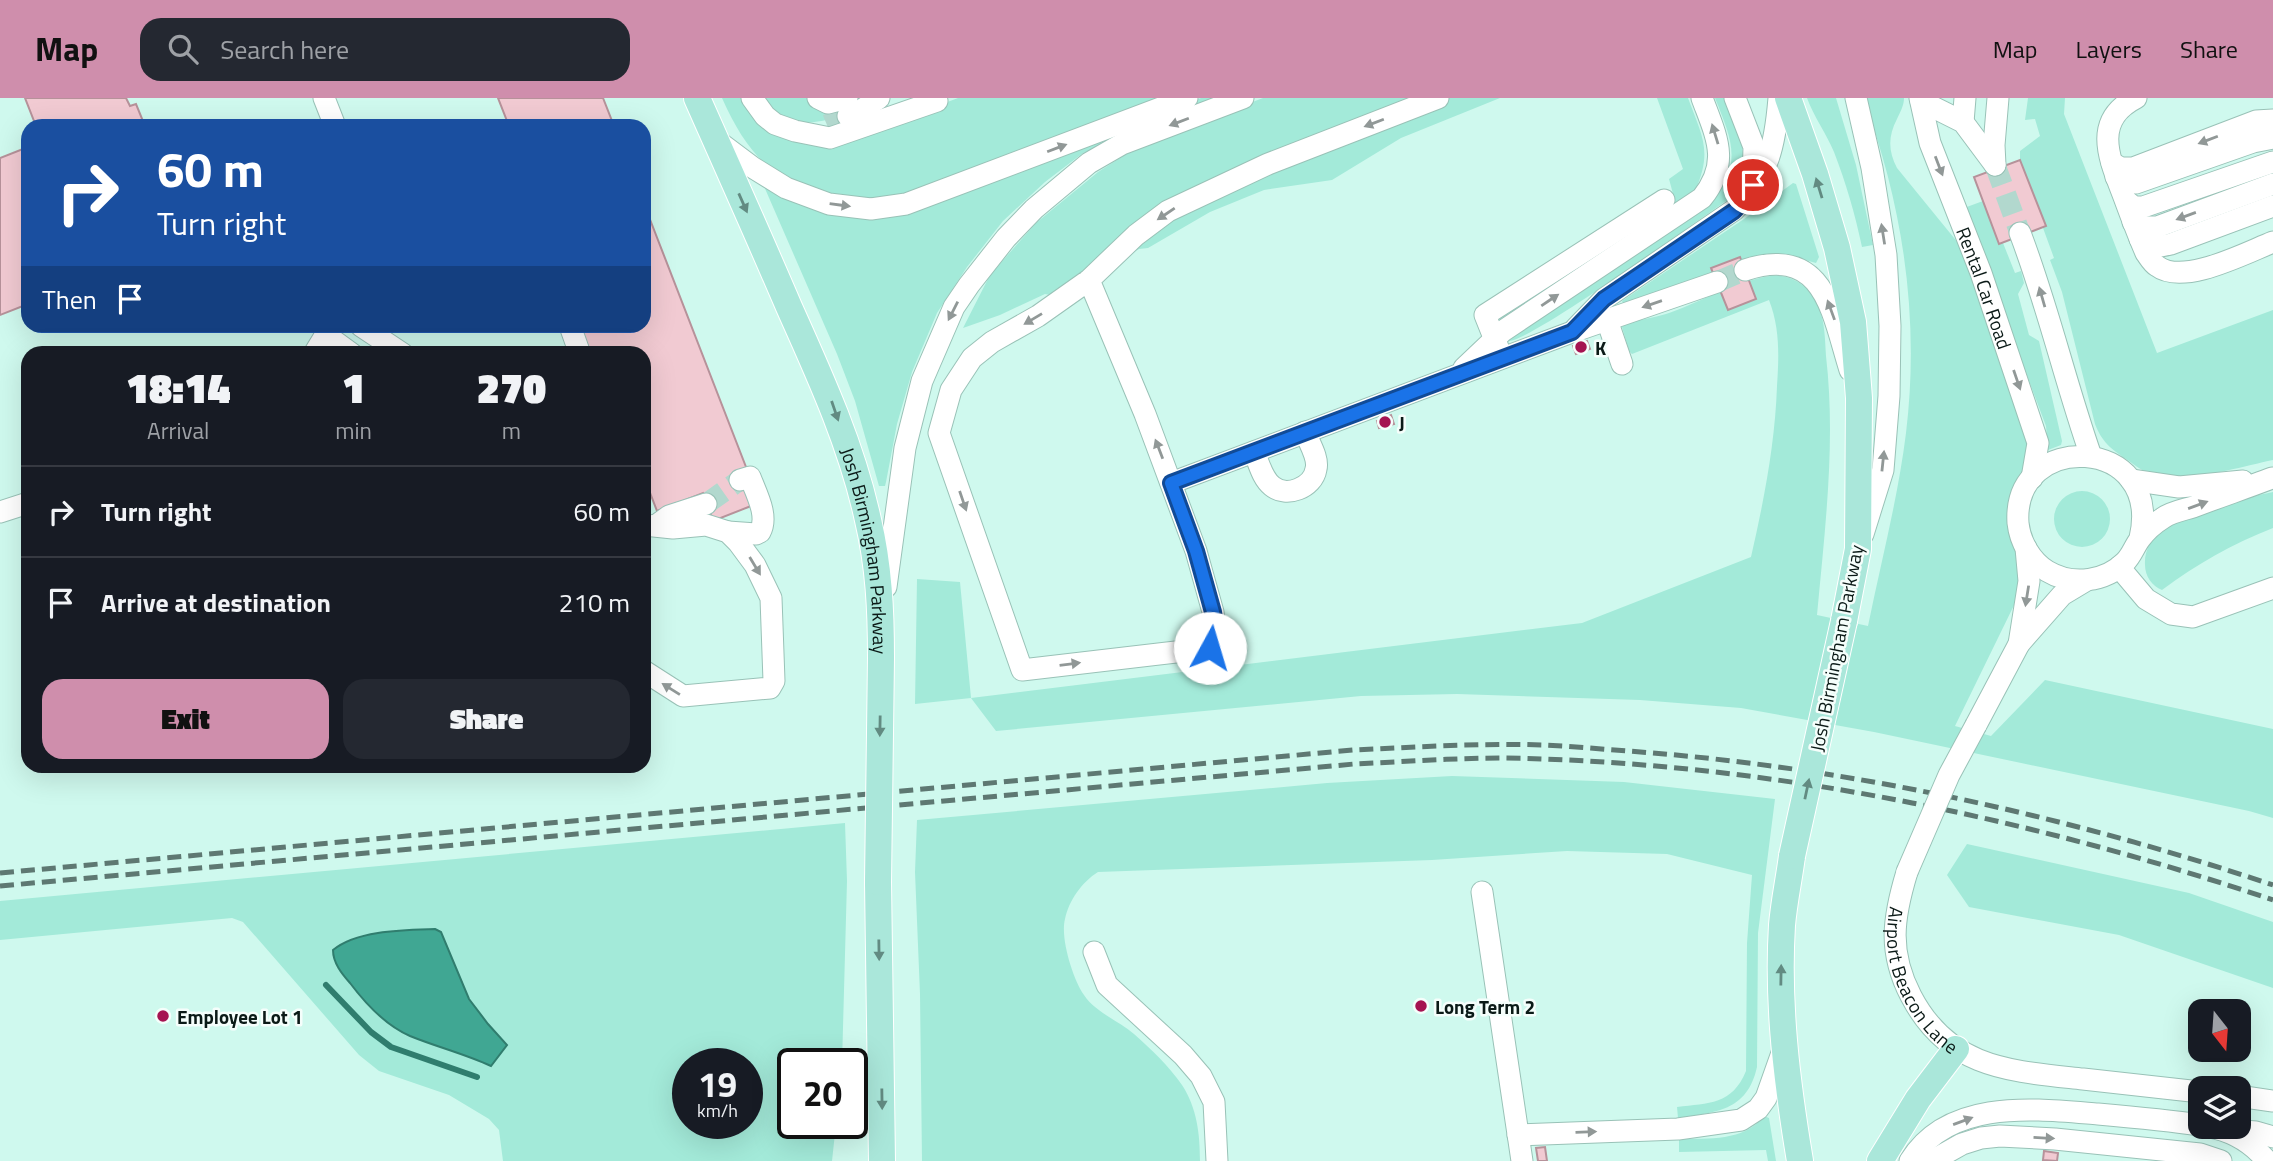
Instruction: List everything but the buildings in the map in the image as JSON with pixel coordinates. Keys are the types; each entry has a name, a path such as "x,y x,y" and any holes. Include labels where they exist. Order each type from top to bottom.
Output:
{"main road":[{"name":"Josh Birmingham Parkway","path":"697,98 832,403 868,520 878,582 881,625 878,882 882,1161"},
{"name":"Josh Birmingham Parkway","path":"1788,98 1837,248 1853,322 1859,398 1858,550 1792,856 1783,925 1781,1002 1787,1078 1800,1161"},
{"path":"1880,1161 1919,1099 1956,1049"}],"street":[{"path":"324,98 332,119"},
{"path":"752,98 765,116 775,124 830,138 899,106 927,100"},
{"path":"818,98 860,111 879,98"},
{"path":"716,140 786,188 829,204 871,209 906,204 1187,98"},
{"path":"881,625 901,473 911,419 922,381 954,307 968,285 1006,238 1034,209 1089,163 1122,144 1243,98"},
{"path":"1088,280 1145,414 1196,551 1213,612 1216,634 1210,648 1022,670 939,433 951,390 972,358 992,342 1038,316 1088,280 1136,235 1168,211 1268,163 1438,98"},
{"path":"1498,349 1503,331 1702,198 1716,175 1719,151 1702,98"},
{"path":"1735,98 1754,147 1753,185"},
{"path":"1572,332 1604,299 1734,211 1747,197 1765,169 1772,151 1779,98"},
{"path":"1856,98 1872,168 1886,255 1890,326 1889,396 1883,470 1858,550"},
{"path":"1963,122 1965,98"},
{"name":"Rental Car Road","path":"1920,99 1963,122 1995,166 1998,98"},
{"path":"2136,98 2121,106 2112,118 2108,132 2108,151 2140,238 2156,266 2184,273 2199,270 2273,242"},
{"name":"Rental Car Road","path":"1920,99 1930,143 1981,272 2038,443 2032,478"},
{"path":"2114,170 2133,168 2256,121 2273,120"},
{"path":"795,131 827,125"},
{"path":"2114,170 2129,183 2136,183 2253,142 2273,138"},
{"path":"2126,201 2134,207 2143,207 2273,162"},
{"path":"2273,184 2157,227 2140,227 2140,238 2147,246 2171,244 2273,206"},
{"path":"1498,349 1485,315 1664,200"},
{"path":"2140,238 2163,262 2177,262 2273,228"},
{"path":"2020,233 2035,271 2091,456"},
{"path":"1745,270 1765,265 1790,265 1817,281 1829,305 1859,398"},
{"path":"1171,483 1455,376 1498,349 1572,332 1717,282"},
{"path":"1607,320 1622,365"},
{"path":"332,333 344,346"},
{"path":"372,333 391,346"},
{"path":"1254,452 1265,478 1273,488 1286,492 1298,490 1308,484 1317,469 1306,432"},
{"path":"2091,456 2114,464 2131,480 2143,508 2140,538 2132,554 2119,567 2104,576 2087,580 2068,579 2051,573 2037,562 2026,548 2019,531 2018,512 2023,494 2032,478 2044,467 2059,459 2091,456"},
{"path":"651,525 673,528 706,525 728,532 760,532 764,524 763,515 750,477 740,480"},
{"path":"2131,480 2179,487 2273,478"},
{"path":"2140,538 2164,517 2273,478"},
{"path":"651,525 706,504"},
{"path":"0,512 21,505"},
{"path":"651,675 683,696 770,688 773,685 771,598 755,565 728,532"},
{"name":"Airport Beacon Lane","path":"2019,644 2029,581 2026,548"},
{"path":"2119,567 2146,599 2171,614 2193,617 2273,588"},
{"name":"Airport Beacon Lane","path":"2087,580 2062,595 2019,644 1944,787 1907,872 1897,905 1894,928 1896,960 1916,1007 1929,1025 1956,1049 1979,1061 2012,1071 2188,1091"},
{"path":"1482,892 1522,1161"},
{"path":"1094,952 1107,985 1183,1055 1201,1076 1214,1102 1217,1161"},
{"path":"1518,1135 1678,1129 1741,1120 1758,1109 1766,1098 1780,1063 1784,1043"},
{"path":"2251,1098 2273,1101"},
{"path":"1910,1161 1921,1145 1934,1134 1954,1124 1997,1111 2018,1109 2087,1113 2188,1123"},
{"path":"2251,1131 2273,1137"},
{"path":"1932,1161 1962,1144 2000,1136 2200,1154 2221,1161"},
{"path":"2242,1139 2267,1161"}],"shaded area":[{"path":"722,98 741,98 748,111 763,126 789,139 808,145 824,145 850,139 958,98 1163,98 887,200 862,201 816,192 780,175 753,151"},
{"path":"763,98 809,98 852,105 851,112 826,120 804,122 783,116"},
{"path":"1201,98 1224,98 1083,153 1045,182 1003,221 967,267 937,313 912,372 897,424 885,486 879,486 855,401 837,354 763,184 912,209"},
{"path":"1263,98 1500,98 1401,138 1332,180 1264,190 1210,212 1053,298 1045,294 1000,315 963,328 990,275 1036,223 1098,172 1128,153 1166,135"},
{"path":"1657,98 1688,98 1704,144 1703,165 1695,191 1501,323 1499,318 1675,201 1669,179 1683,169"},
{"path":"1715,98 1727,98 1743,150 1742,175 1729,199 1578,303 1521,337 1507,341 1713,198 1723,185 1731,161 1729,137"},
{"path":"1807,98 1836,98 1856,165 1873,245 1862,247 1850,199 1831,145"},
{"path":"1863,98 1904,98 1891,137 1894,162 1963,249 2029,442 2025,469 2011,497 2009,513 2009,529 2020,567 2018,597 1955,726 1991,736 2045,680 2273,729 2273,818 1874,732 1741,708 1640,700 1457,694 1361,696 996,731 971,698 1582,623 1751,557 1768,472 1776,408 1778,342 1769,300 1632,354 1622,327 1624,323 1666,314 1740,284 1769,276 1794,280 1809,291 1816,302 1824,326 1830,453 1817,615 1868,626 1903,457 1910,390 1911,347 1905,262 1898,221 1889,179"},
{"path":"2028,98 2065,98 2064,114 2157,353 2273,310 2273,460 2214,473 2168,477 2151,474 2140,468 2111,448 2101,436 2095,424 2062,292 2050,260 2054,258 2043,228 2046,226 2020,160 2020,151 2040,136 2035,119 2025,120"},
{"path":"1793,183 1796,184 1819,257 1816,263 1787,256 1757,256 1624,305 1622,301"},
{"path":"1983,201 1999,244 2003,243 2015,273 2021,271 2024,283 2018,294 2029,335 2039,341 2062,441 2061,445 2048,450 2046,426 1964,208"},
{"path":"2082,491 2093,493 2102,499 2108,508 2108,530 2102,539 2093,545 2082,547 2071,545 2062,539 2056,530 2054,519 2056,508 2062,499 2071,493"},
{"path":"2273,492 2273,528 2215,555 2162,590 2150,580 2145,565 2148,547 2159,533 2175,521 2216,505"},
{"path":"917,579 960,582 971,698 915,704"},
{"path":"1452,776 1624,782 1775,799 1758,933 1757,1067 1746,1093 1728,1107 1678,1118 1677,1107 1709,1103 1726,1096 1734,1090 1746,1071 1747,943 1752,875 1667,854 1567,851 1432,860 1098,872 1077,892 1065,919 1064,937 1072,969 1089,1001 1128,1029 1166,1064 1182,1085 1197,1122 1200,1161 922,1161 915,872 917,820 1327,783"},
{"path":"845,823 847,881 842,1048 777,1048 777,1139 834,1139 832,1161 503,1161 499,1130 489,1119 449,1095 379,1071 359,1055 243,922 232,918 0,940 0,901"},
{"path":"1967,844 2189,893 2273,922 2273,988 2119,935 1969,907 1947,875"},
{"path":"435,929 441,932 469,999 507,1045 491,1066 410,1036 393,1026 362,998 341,972 335,959 333,950 355,938 382,932"},
{"path":"1764,1116 1769,1118 1776,1161 1768,1161 1766,1150 1679,1152 1679,1139 1725,1137 1746,1130"}],"waterway":[{"path":"326,985 371,1032 391,1047 477,1077"}],"tunnel":[{"path":"827,125 848,116"},
{"path":"1995,165 2020,233"},
{"path":"1717,282 1745,270"},
{"path":"706,504 740,480"}],"railway":[{"path":"0,873 1353,750 1519,745 1710,758 1873,782 2035,816 2115,837 2273,885"},
{"path":"0,886 1354,764 1521,758 1637,764 1730,774 1914,803 2095,846 2273,900"}],"place":[{"name":"K","path":"1581,347"},
{"name":"J","path":"1385,422"},
{"name":"Long Term 2","path":"1421,1006"},
{"name":"Employee Lot 1","path":"163,1016"}],"route":[{"path":"1210,648 1216,634 1213,612 1196,551 1171,483 1572,332 1604,299 1734,211 1747,197 1753,185"}]}
